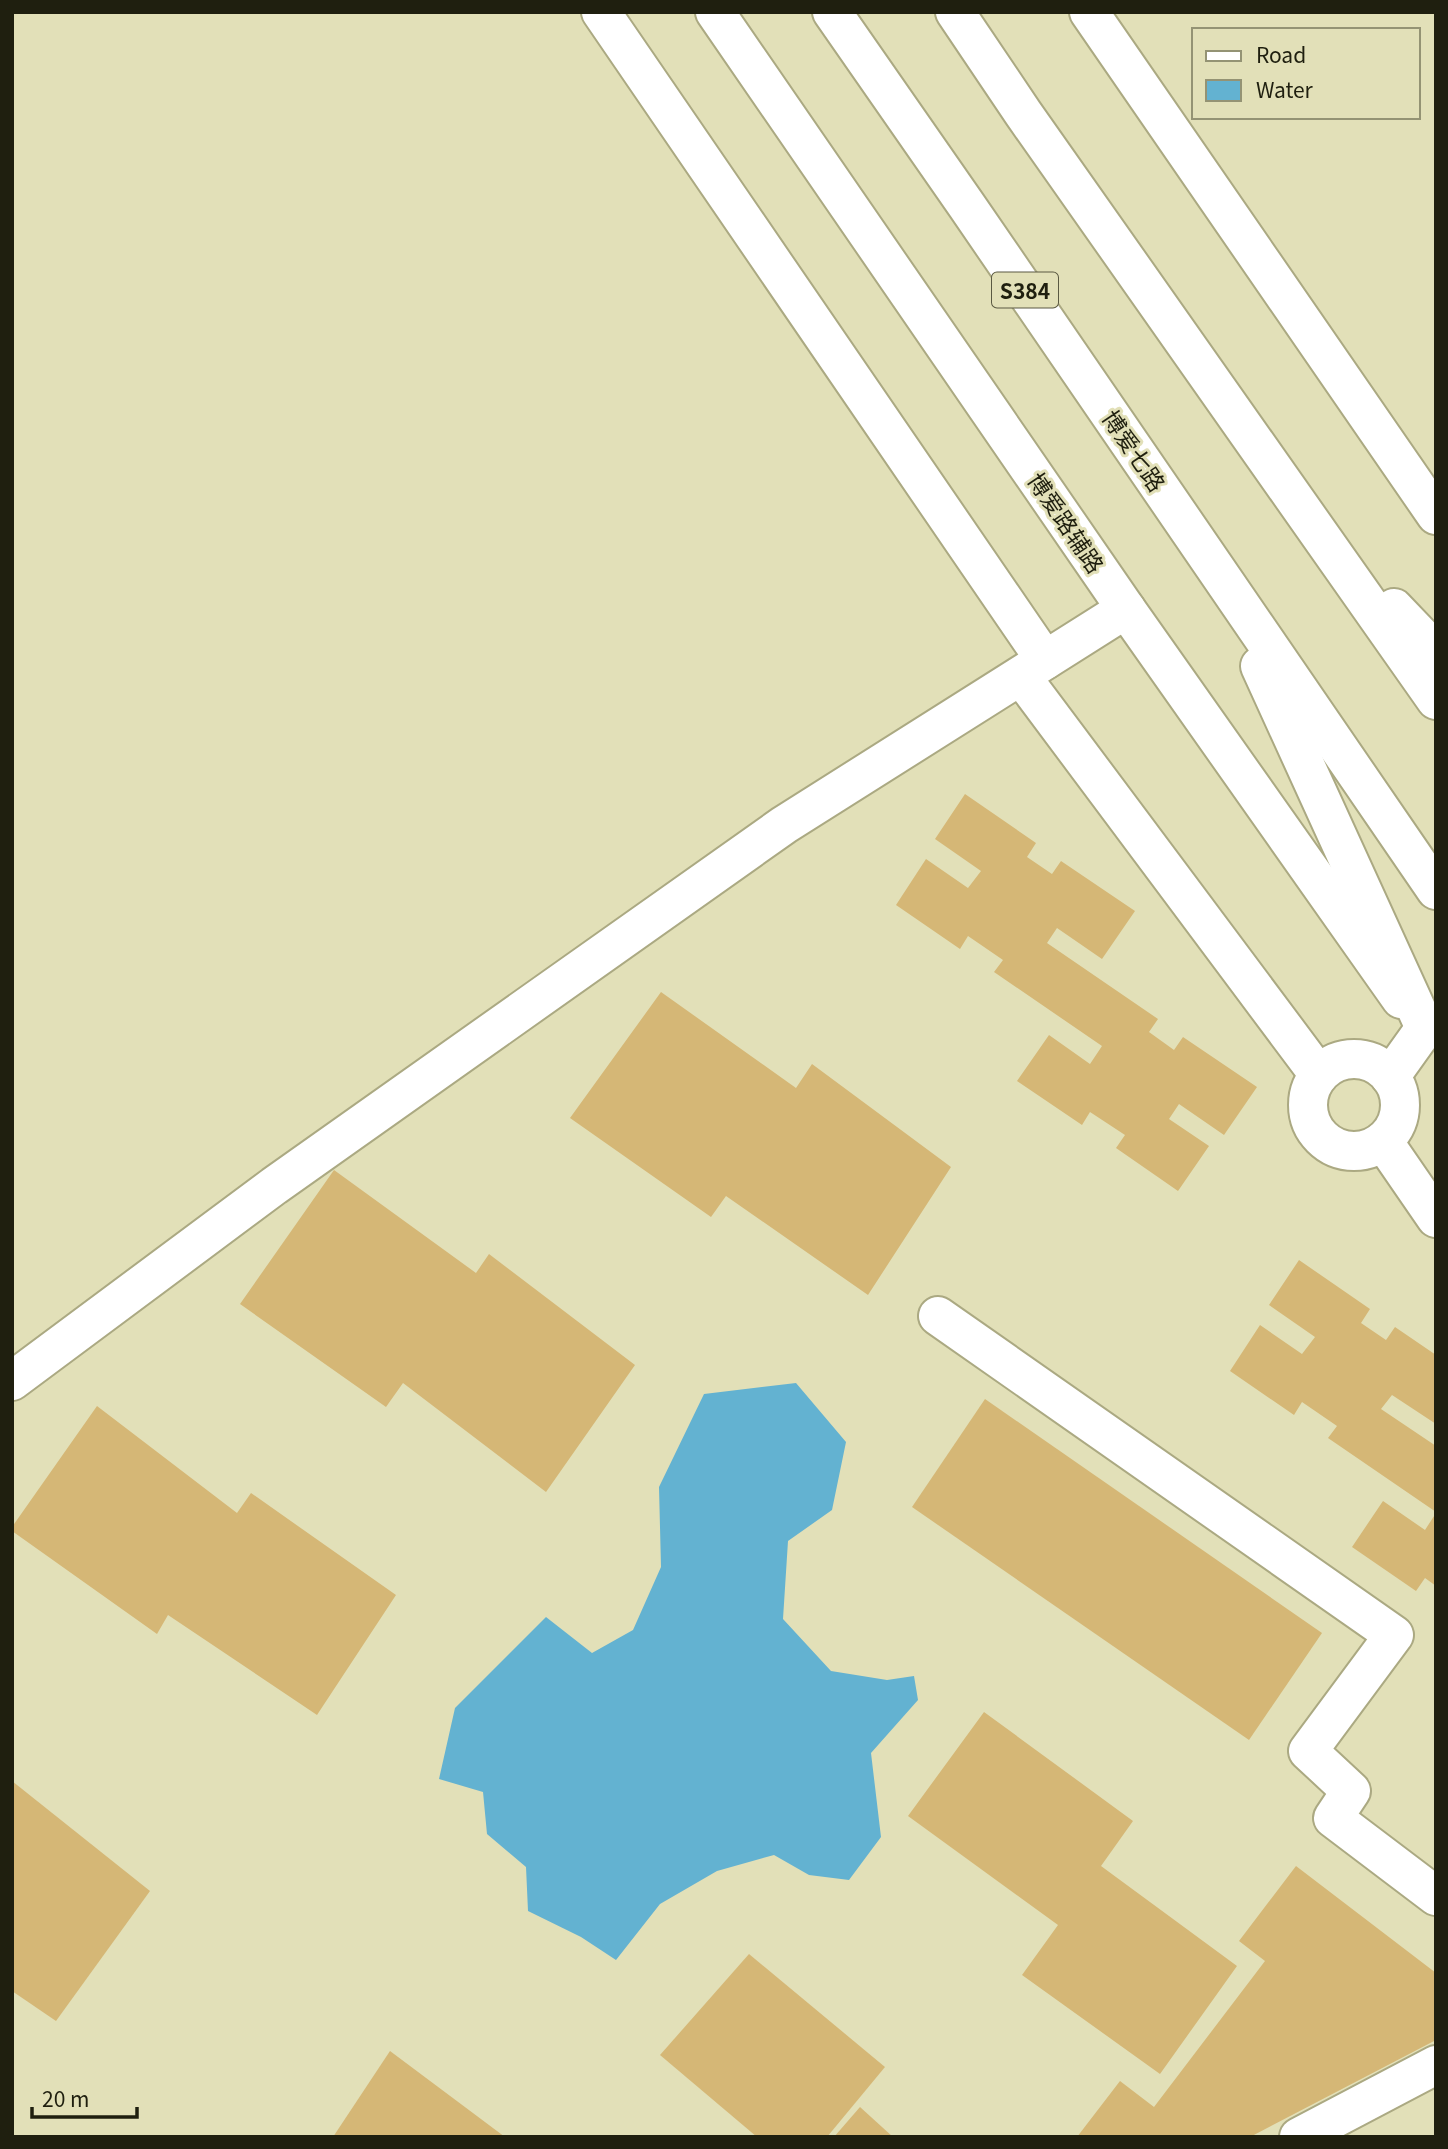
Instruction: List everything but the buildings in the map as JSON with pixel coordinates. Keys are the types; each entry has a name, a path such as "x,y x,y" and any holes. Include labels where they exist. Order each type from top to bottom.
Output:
{"main road":[{"path":"601,12 1033,668 1319,1075"},
{"name":"博爱路辅路","path":"715,12 1126,610 1403,1002 1431,1035"},
{"name":"博爱七路","path":"832,12 1436,890"},
{"path":"955,12 1436,700"},
{"path":"1089,12 1436,515"},
{"path":"1302,510 1436,652"},
{"path":"1216,568 1431,1035 1390,1077"},
{"path":"12,1381 274,1186 784,825 1126,610"},
{"path":"1355,1059 1380,1068 1390,1077 1400,1103 1398,1118 1383,1141 1355,1151 1340,1149 1326,1142 1309,1117 1311,1087 1319,1075 1330,1066 1355,1059"},
{"path":"1383,1141 1436,1218"},
{"path":"939,1316 1394,1635 1308,1751 1352,1791 1333,1818 1436,1896"},
{"path":"1299,2137 1436,2065"}],"water":[{"path":"796,1383 846,1442 832,1510 788,1541 783,1619 831,1671 887,1680 914,1676 918,1700 871,1753 881,1837 849,1880 809,1875 774,1855 717,1871 660,1904 616,1960 581,1937 528,1911 526,1867 487,1834 483,1792 439,1779 455,1708 546,1617 592,1653 633,1630 661,1567 659,1487 704,1394"}]}
